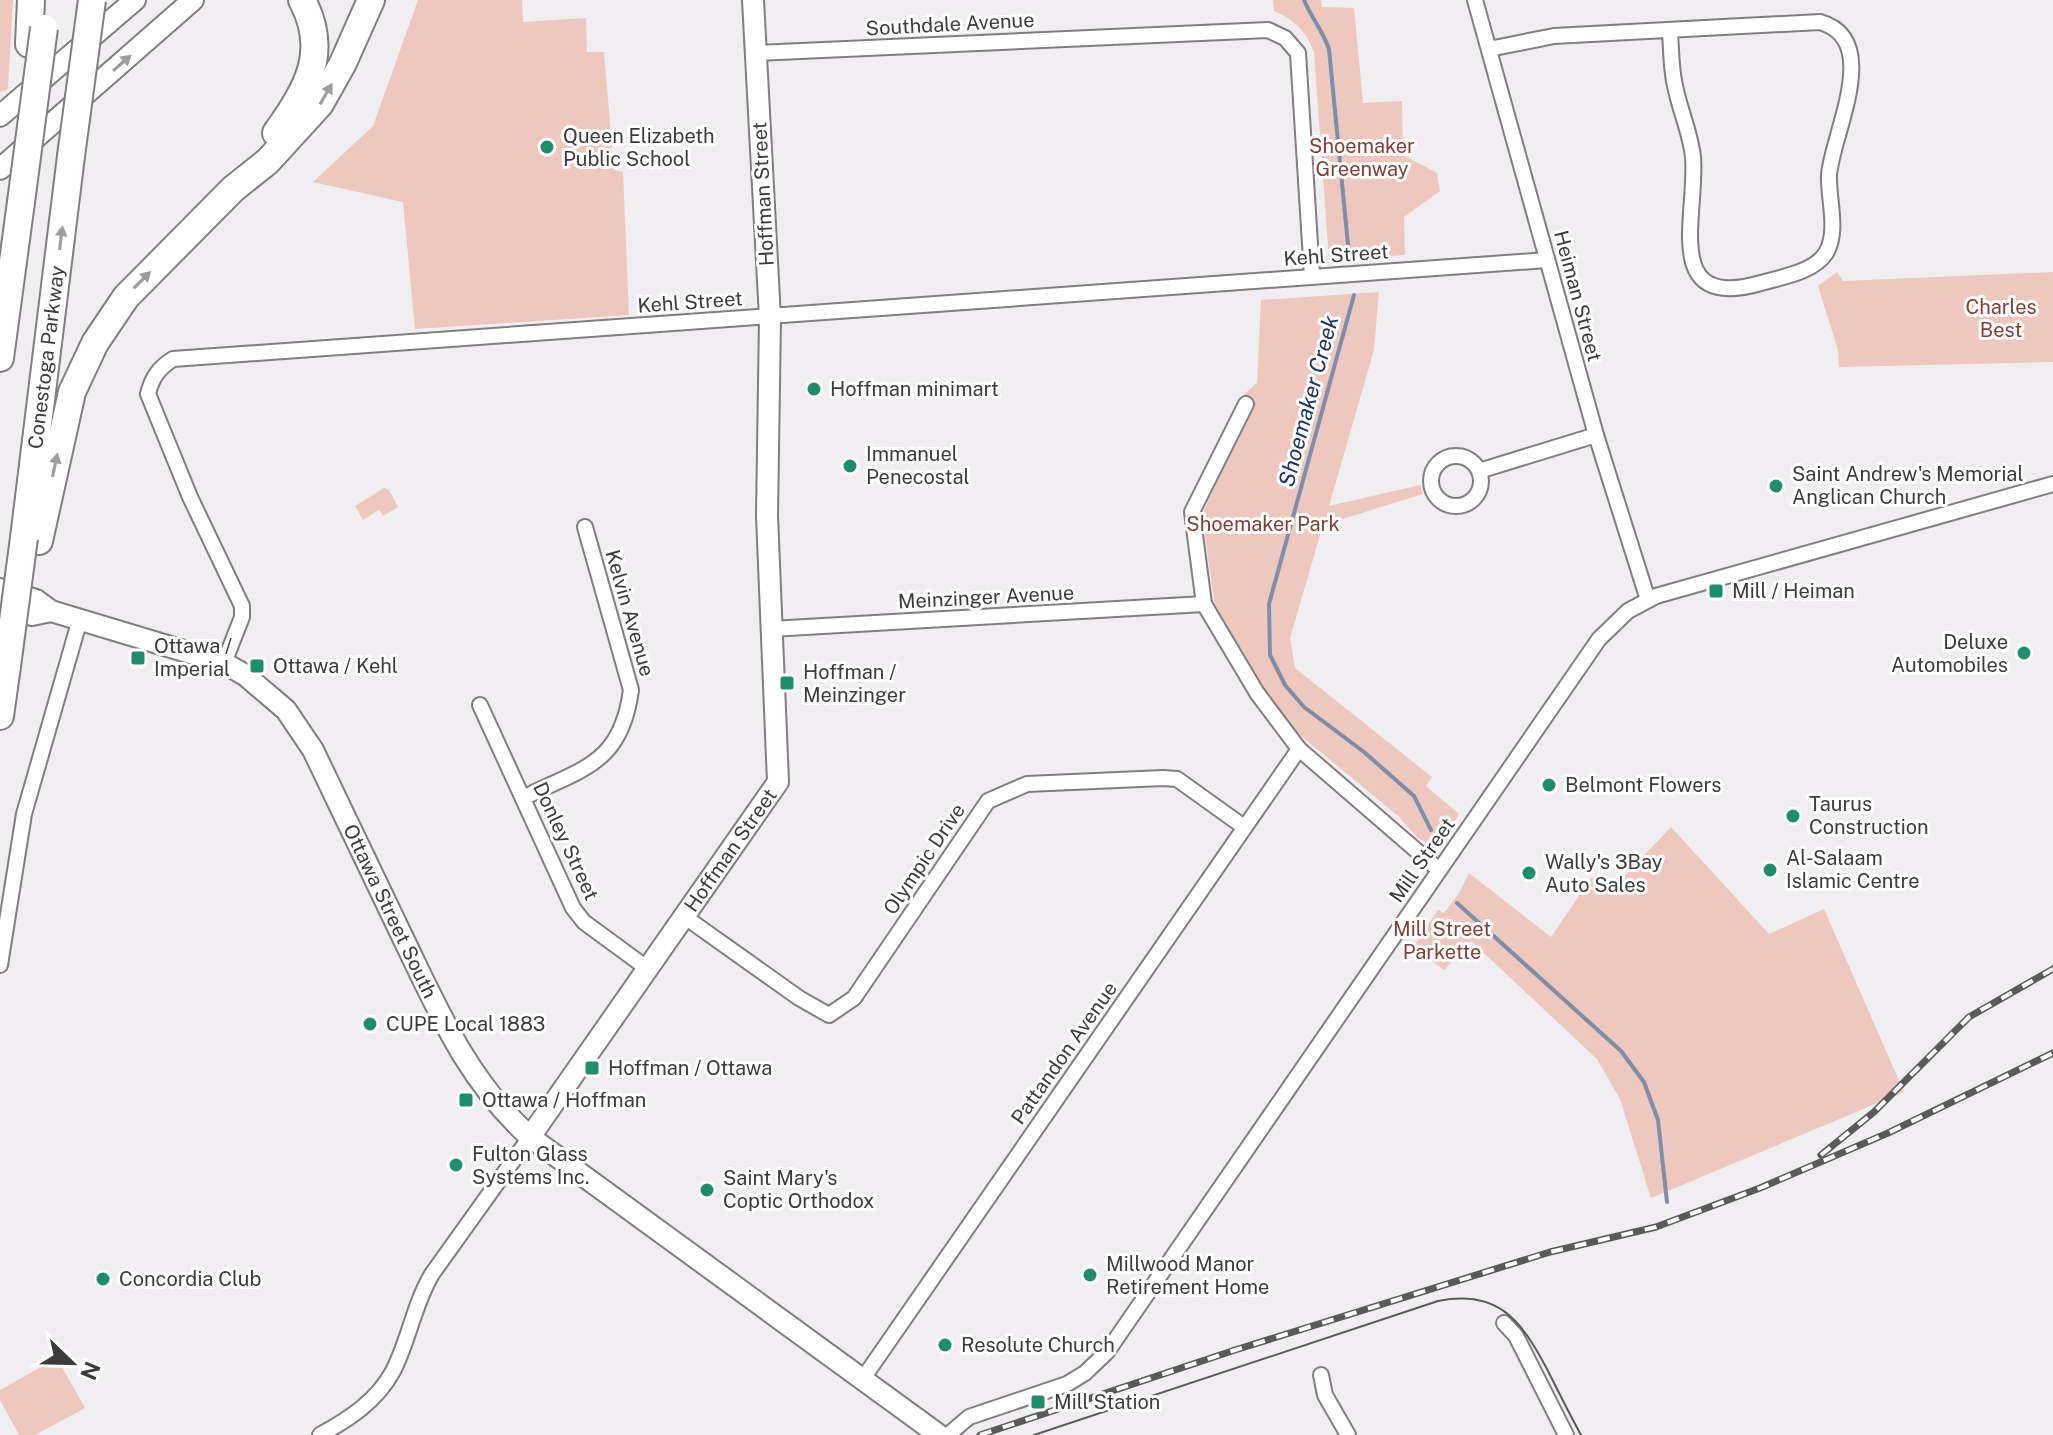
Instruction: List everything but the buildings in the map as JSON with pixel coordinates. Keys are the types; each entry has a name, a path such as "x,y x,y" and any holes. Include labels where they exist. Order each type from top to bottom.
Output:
{"highway":[{"path":"0,358 31,128 37,36 31,0"},
{"path":"37,36 48,0"},
{"name":"Conestoga Parkway","path":"2,705 12,664 32,540 71,156 92,0"},
{"path":"233,189 305,90 314,61 316,38 302,0"},
{"path":"32,540 72,392 95,343 126,297 233,189 268,161 320,104 343,63 371,0"}],"main road":[{"path":"0,116 135,0"},
{"path":"0,169 193,0"},
{"name":"Hoffman Street","path":"530,1137 778,782 767,516 770,318 753,0"},
{"name":"Ottawa Street South","path":"0,589 36,600 51,611 224,663 245,675 286,710 313,750 451,1037 485,1091 503,1113 530,1137 939,1435"},
{"name":"Ottawa Street South","path":"0,605 32,615 51,611"}],"street":[{"name":"Heiman Street","path":"1475,0 1596,435 1648,600"},
{"path":"1489,49 1554,36 1820,22 1834,26 1850,55 1852,77 1829,176 1832,236 1827,251 1818,263 1736,290 1722,289 1702,278 1689,257 1693,156 1673,75 1670,32"},
{"name":"Southdale Avenue","path":"755,53 1268,30 1285,38 1298,53 1312,276"},
{"name":"Kehl Street","path":"224,663 239,627 242,606 190,497 148,394 151,380 162,366 173,359 1547,260"},
{"path":"1246,404 1192,512 1204,604 1257,693 1299,749 1439,870"},
{"path":"1479,471 1596,435"},
{"name":"Mill Street","path":"948,1435 969,1417 1067,1384 1085,1373 1107,1352 1599,639 1628,611 1648,600 1768,563 2053,484"},
{"name":"Kelvin Avenue","path":"523,798 594,763 607,753 628,714 631,690 585,527"},
{"name":"Meinzinger Avenue","path":"771,629 1204,604"},
{"path":"0,965 24,814 80,619"},
{"name":"Donley Street","path":"480,705 573,908 584,922 648,969"},
{"name":"Pattandon Avenue","path":"862,1380 1299,749"},
{"name":"Olympic Drive","path":"685,917 799,998 829,1015 854,998 988,801 1027,784 1177,779 1244,827"},
{"name":"Hoffman Street","path":"320,1435 364,1407 387,1380 397,1361 419,1298 432,1274 530,1137"},
{"path":"1504,1323 1516,1336 1566,1435"},
{"path":"1321,1375 1325,1395 1348,1435"}],"green space":[{"path":"0,0 13,0 8,89 0,92"},
{"name":"Queen Elizabeth Public School","path":"418,0 522,0 523,22 586,18 587,52 604,52 614,170 623,172 629,315 415,329 403,202 313,182 373,126"},
{"name":"Shoemaker Greenway","path":"1273,0 1321,0 1322,7 1354,8 1363,103 1402,101 1403,155 1437,173 1440,191 1404,217 1405,255 1329,260 1314,52 1298,27 1274,11"},
{"name":"Charles Best","path":"1837,272 1843,281 2053,272 2053,362 1839,367 1838,350 1818,286"},
{"name":"Shoemaker Park","path":"1379,292 1374,350 1329,506 1420,485 1423,494 1323,525 1290,638 1295,668 1432,777 1426,786 1459,814 1443,841 1432,845 1418,838 1398,816 1294,730 1255,680 1215,607 1202,515 1250,410 1241,397 1257,383 1261,300"},
{"path":"384,488 389,490 398,507 383,516 379,510 363,520 355,506"},
{"name":"Mill Street Parkette","path":"1671,827 1769,934 1824,909 1904,1092 1651,1198 1620,1099 1597,1059 1471,941 1444,970 1413,947 1438,910 1444,913 1469,873 1551,937 1592,877 1611,890"},
{"path":"57,1358 85,1408 35,1435 19,1435 0,1400 0,1390"}],"waterway":[{"name":"Shoemaker Creek","path":"1304,0 1329,49 1349,255"},
{"name":"Shoemaker Creek","path":"1354,295 1269,604 1270,655 1285,685 1304,707 1364,752 1414,796 1431,830"},
{"name":"Shoemaker Creek","path":"1457,903 1621,1051 1644,1082 1658,1120 1667,1202"}],"tram line":[{"path":"1034,1435 1438,1301 1459,1298 1492,1304 1517,1323 1537,1352 1581,1435"}],"railway":[{"path":"1821,1155 1874,1112 1969,1017 2053,969"},
{"path":"980,1435 1235,1350 1550,1252 1656,1227 1760,1188 1888,1133 2053,1053"}],"place":[{"name":"Queen Elizabeth Public School","path":"547,147"},
{"name":"Hoffman minimart","path":"814,389"},
{"name":"Immanuel Penecostal","path":"850,466"},
{"name":"Saint Andrew's Memorial Anglican Church","path":"1776,486"},
{"name":"Mill / Heiman","path":"1716,591"},
{"name":"Deluxe Automobiles","path":"2024,653"},
{"name":"Ottawa / Imperial","path":"138,658"},
{"name":"Ottawa / Kehl","path":"257,666"},
{"name":"Hoffman / Meinzinger","path":"787,683"},
{"name":"Belmont Flowers","path":"1549,785"},
{"name":"Taurus Construction","path":"1793,816"},
{"name":"Al-Salaam Islamic Centre","path":"1770,870"},
{"name":"Wally's 3Bay Auto Sales","path":"1529,873"},
{"name":"CUPE Local 1883","path":"370,1024"},
{"name":"Hoffman / Ottawa","path":"592,1068"},
{"name":"Ottawa / Hoffman","path":"466,1100"},
{"name":"Fulton Glass Systems Inc.","path":"456,1165"},
{"name":"Saint Mary's Coptic Orthodox","path":"707,1190"},
{"name":"Millwood Manor Retirement Home","path":"1090,1275"},
{"name":"Concordia Club","path":"103,1279"},
{"name":"Resolute Church","path":"945,1345"},
{"name":"Mill Station","path":"1038,1402"}]}
